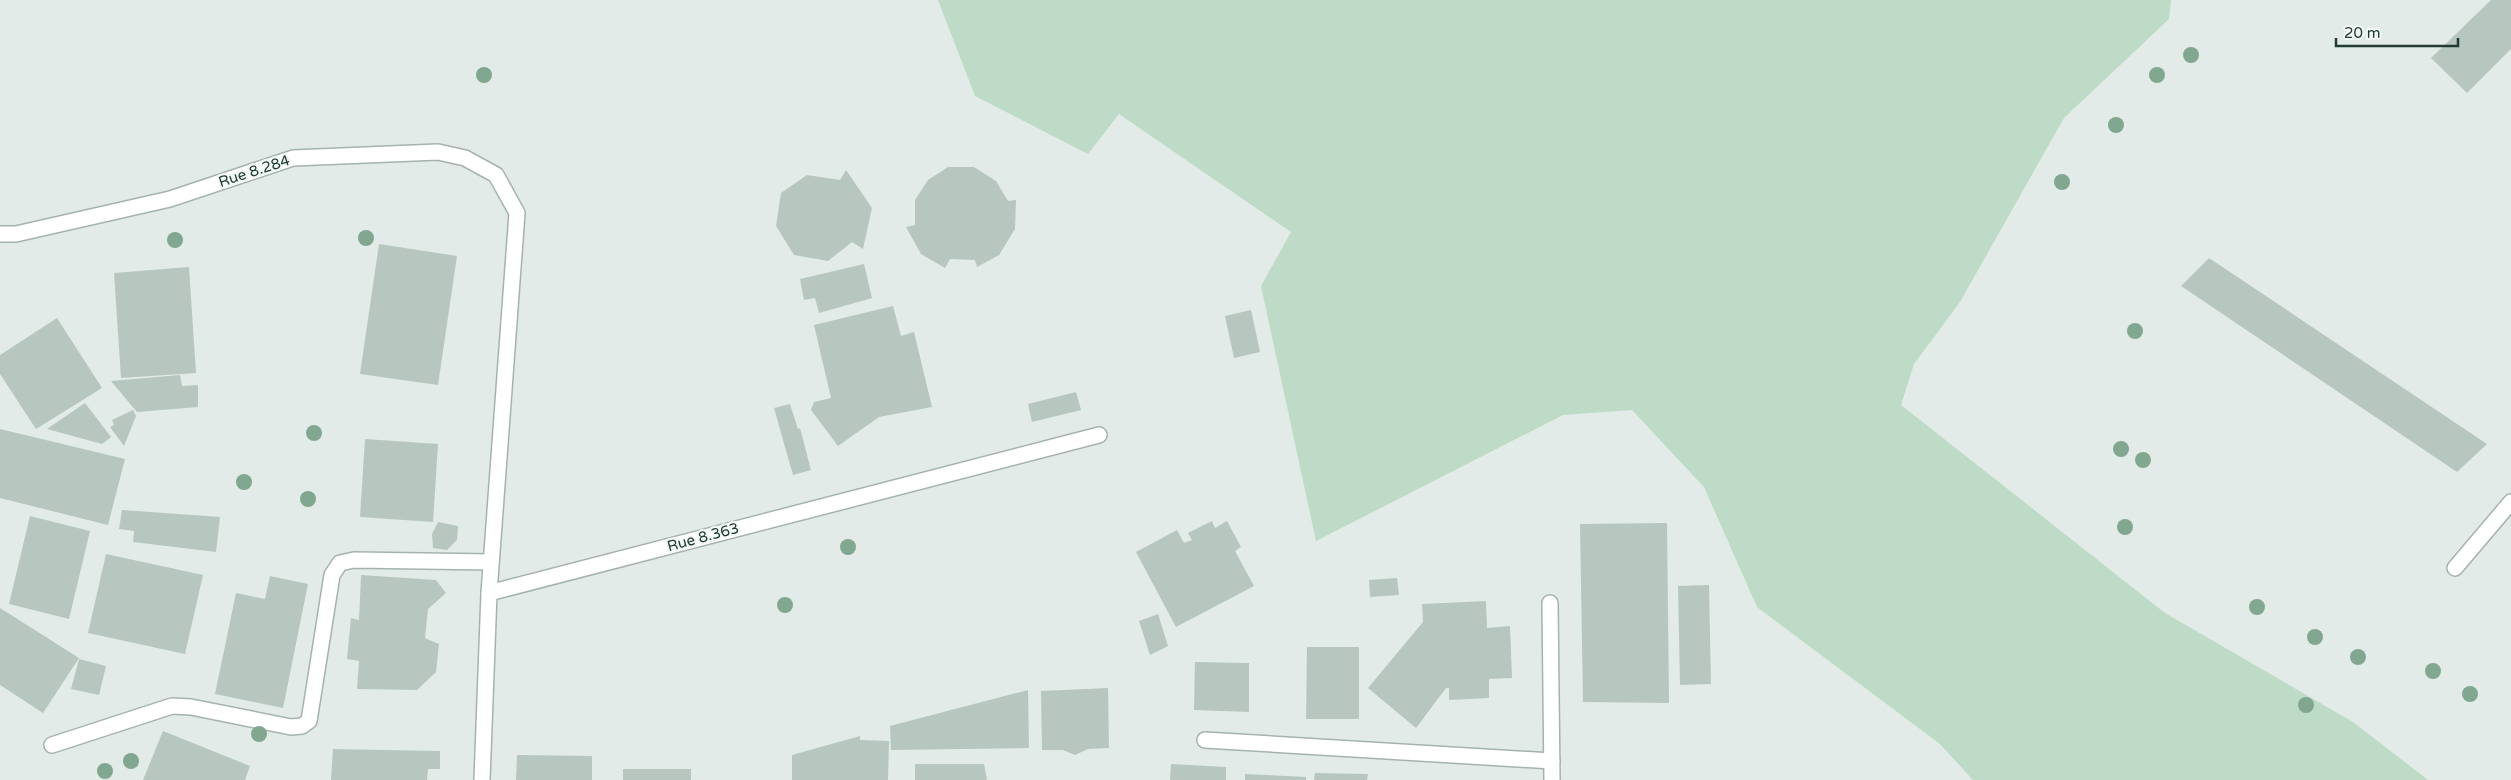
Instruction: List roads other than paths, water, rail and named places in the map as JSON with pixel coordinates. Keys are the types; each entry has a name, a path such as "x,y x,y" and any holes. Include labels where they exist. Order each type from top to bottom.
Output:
{"street":[{"name":"Rue 8.284","path":"0,234 16,234 170,198 293,158 438,152 465,158 496,175 517,213 491,562"},
{"name":"Rue 8.363","path":"489,593 1099,435"},
{"path":"2455,568 2511,502"},
{"path":"52,745 172,706 191,707 291,727 302,726 309,721 332,575 340,563 354,560 491,562 482,780"},
{"path":"1550,603 1552,780"},
{"path":"1205,740 1552,761"}]}
